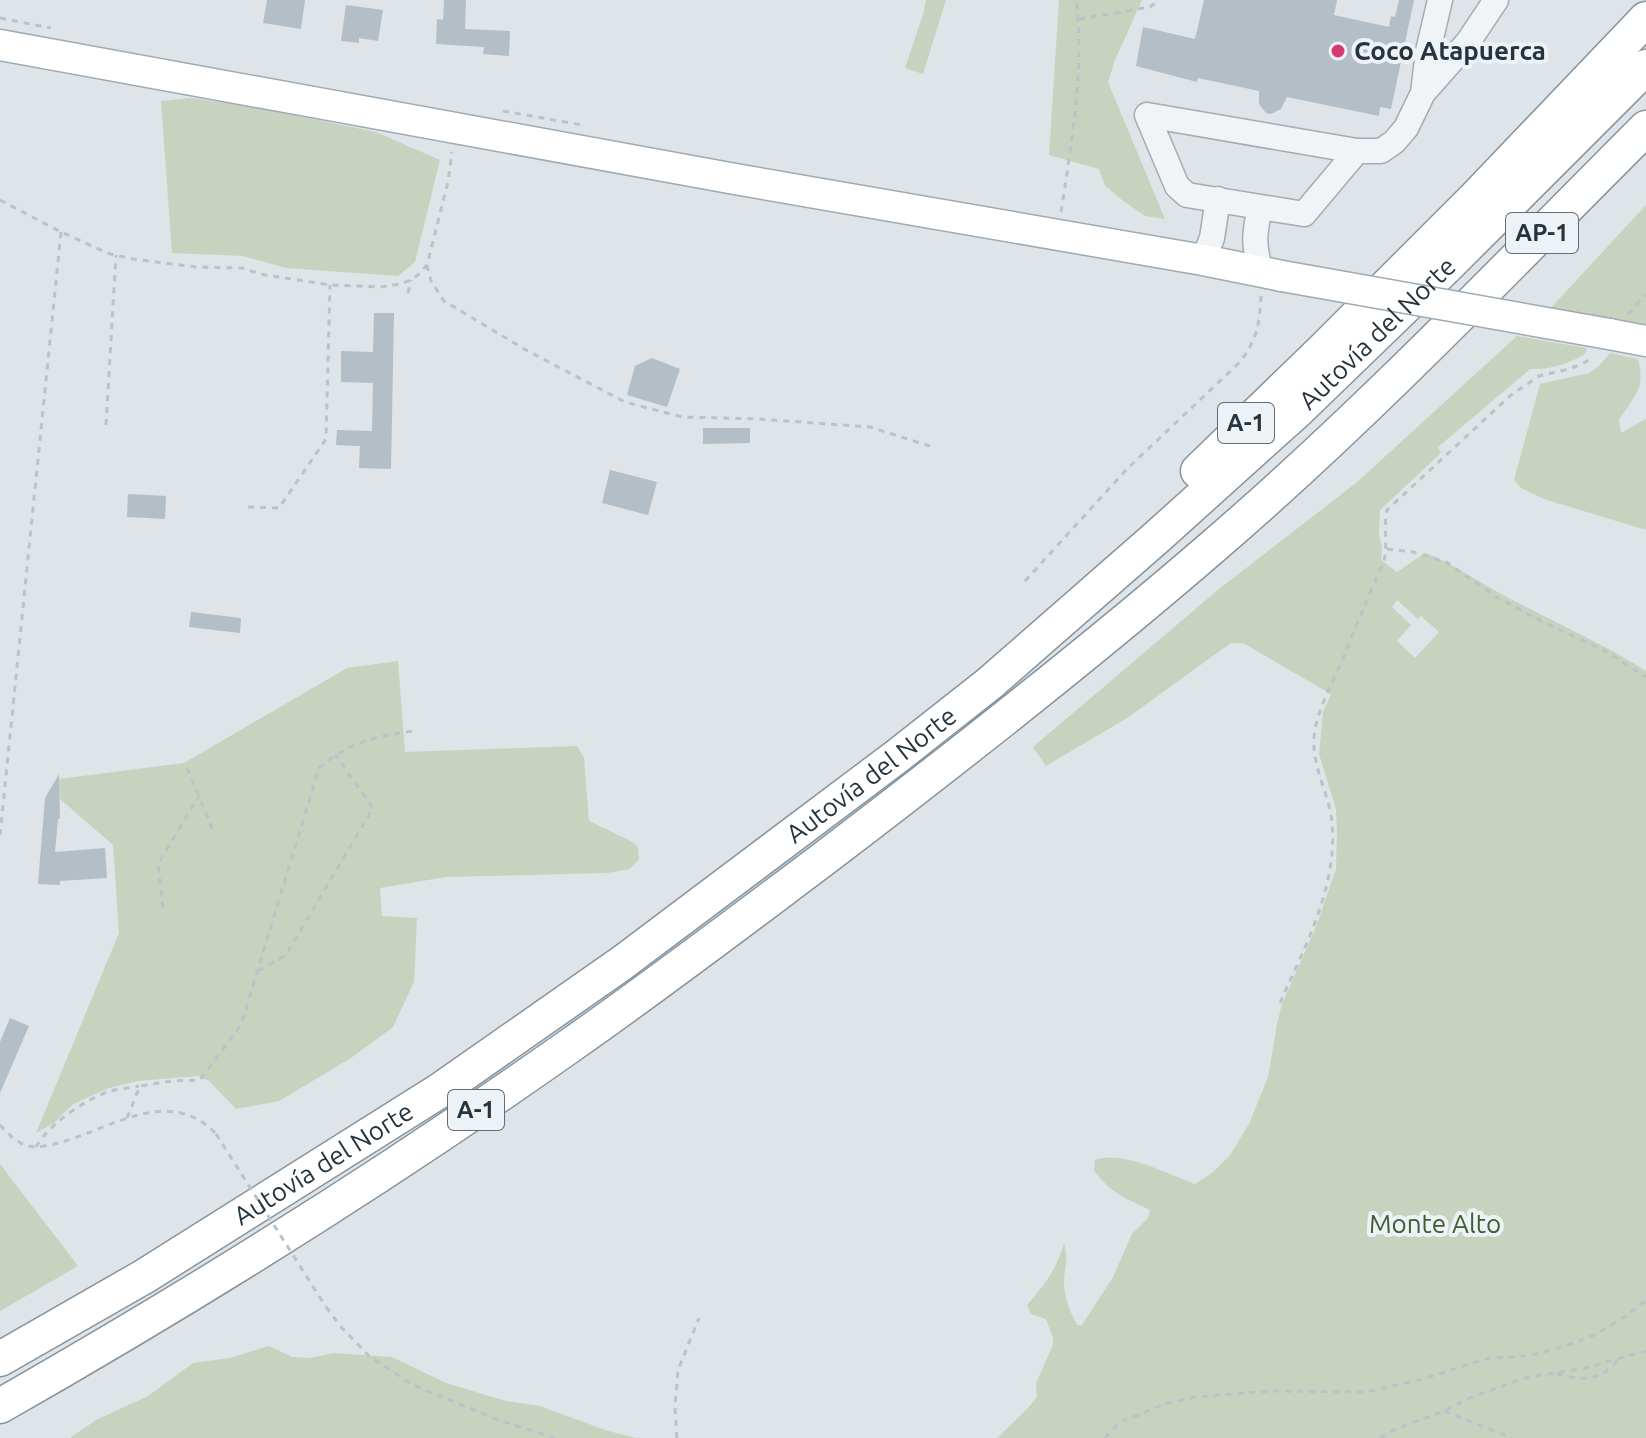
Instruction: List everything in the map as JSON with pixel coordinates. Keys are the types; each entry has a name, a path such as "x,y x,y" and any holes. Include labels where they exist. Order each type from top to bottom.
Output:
{"highway":[{"name":"A-1","path":"828,808 1149,518 1313,360 1476,197 1646,19"},
{"name":"Autovía del Norte","path":"0,1359 145,1276 439,1091 622,963 990,683 1298,410 1646,67"},
{"name":"Autovía del Norte","path":"0,1406 170,1308 295,1230 566,1049 940,770 1107,638 1219,542 1438,338 1646,128"},
{"name":"A-1","path":"1438,338 1467,327 1646,161"}],"main road":[{"path":"0,45 1646,341"}],"lane":[{"path":"1423,93 1428,51 1440,0"},
{"path":"1357,151 1304,214 1187,195 1177,186 1147,115 1357,151 1381,151 1406,128 1423,93 1468,42 1496,0"},
{"path":"1203,260 1215,228 1218,199"},
{"path":"1260,207 1254,235 1255,254 1271,274"}],"path":[{"path":"1055,235 1071,144 1077,87 1079,19 1076,0"},
{"path":"1079,19 1150,7 1159,0"},
{"path":"0,200 61,232 116,255 196,267 242,268 260,274 330,285 380,287 400,284 411,280 427,265 448,182 456,128"},
{"path":"0,835 61,232"},
{"path":"106,425 116,255"},
{"path":"427,265 431,281 444,301 526,350 625,402 682,417 870,427 936,448"},
{"path":"1025,581 1127,469 1241,361 1254,341 1271,274"},
{"path":"408,293 411,280"},
{"path":"248,507 279,508 326,439 330,285"},
{"path":"1280,1003 1313,926 1331,868 1333,837 1330,810 1315,755 1317,722 1384,561 1387,510 1511,395 1539,376 1584,363 1595,355 1609,334"},
{"path":"1387,549 1413,552 1446,562 1495,596 1607,652 1646,677"},
{"path":"36,1147 74,1108 109,1091 200,1080 241,1025 319,768 335,755 357,744 383,735 413,731"},
{"path":"258,971 286,955 373,808 335,755"},
{"path":"187,768 213,830"},
{"path":"163,908 158,864 199,796"},
{"path":"127,1118 140,1086"},
{"path":"0,1125 18,1142 36,1147 76,1138 150,1111 182,1113 197,1120 216,1134 326,1307 369,1356 413,1385 501,1421 555,1438"},
{"path":"1105,1438 1121,1421 1164,1404 1195,1397 1272,1391 1366,1392 1423,1379 1489,1358 1527,1356 1563,1347 1594,1335 1646,1300"},
{"path":"677,1438 675,1408 678,1370 699,1318"},
{"path":"1380,1438 1503,1385 1528,1377 1581,1369 1646,1351"},
{"path":"1553,1373 1573,1379 1589,1378 1604,1374 1619,1358"},
{"path":"1444,1411 1512,1438"}],"green space":[{"path":"926,0 946,0 923,74 905,68"},
{"path":"1059,0 1142,0 1108,82 1165,219 1145,216 1122,200 1105,186 1099,169 1049,155"},
{"path":"190,98 248,106 376,132 440,160 415,262 398,276 286,268 243,256 172,253 161,101"},
{"path":"1646,205 1646,327 1548,311"},
{"name":"Monte Alto","path":"1517,336 1587,348 1585,354 1565,363 1530,369 1438,447 1441,453 1380,510 1379,533 1381,560 1397,572 1425,553 1646,671 1646,1438 997,1438 1037,1397 1036,1383 1053,1345 1053,1338 1046,1319 1031,1314 1027,1305 1049,1277 1064,1244 1065,1294 1077,1325 1082,1325 1113,1277 1132,1234 1148,1218 1150,1210 1119,1195 1101,1179 1094,1171 1095,1160 1119,1158 1132,1161 1195,1184 1230,1155 1249,1124 1268,1077 1282,1004 1316,927 1336,869 1336,809 1319,754 1323,712 1331,694 1243,643 1231,643 1127,718 1046,766 1033,747 1219,589 1356,483","holes":["1397,600 1418,619 1421,616 1439,632 1415,658 1397,641 1411,625 1392,607"]},
{"path":"1610,353 1638,359 1641,378 1637,392 1619,420 1621,433 1646,419 1646,530 1544,499 1521,488 1514,480 1540,384 1589,373"},
{"path":"398,661 405,752 577,746 584,758 589,821 631,841 638,847 639,859 630,869 607,873 446,877 380,888 382,916 417,918 414,982 393,1027 351,1058 279,1101 236,1109 209,1081 198,1076 138,1081 109,1088 73,1104 54,1123 36,1133 119,933 113,845 60,799 59,779 184,763 347,668"},
{"path":"0,1164 78,1266 0,1311"},
{"path":"269,1346 292,1357 310,1358 333,1353 392,1357 446,1383 506,1401 540,1406 608,1431 637,1438 70,1438 96,1420 148,1396 193,1363 230,1358"}],"building":[{"path":"267,0 305,0 301,29 263,23"},
{"path":"444,0 466,0 465,29 510,31 509,56 483,54 484,47 436,44 437,19 443,20"},
{"path":"1204,0 1337,0 1334,15 1389,27 1399,0 1414,0 1391,109 1380,107 1379,116 1287,97 1281,109 1271,114 1266,113 1259,104 1259,91 1198,78 1197,82 1136,66 1143,27 1195,39"},
{"path":"346,5 383,10 378,41 359,38 359,43 341,41"},
{"path":"374,313 394,313 391,469 359,468 360,446 336,445 337,430 372,431 373,383 341,382 341,351 373,352"},
{"path":"652,358 680,369 667,407 627,395 635,366"},
{"path":"703,428 750,428 750,443 703,444"},
{"path":"610,470 657,482 648,515 602,503"},
{"path":"128,494 166,496 165,519 127,517"},
{"path":"191,612 241,618 240,633 189,627"},
{"path":"59,774 60,819 55,852 105,848 107,878 60,881 60,885 38,884 45,798"},
{"path":"10,1018 29,1026 0,1093 0,1042"}],"place":[{"name":"Coco Atapuerca","path":"1338,51"}]}
